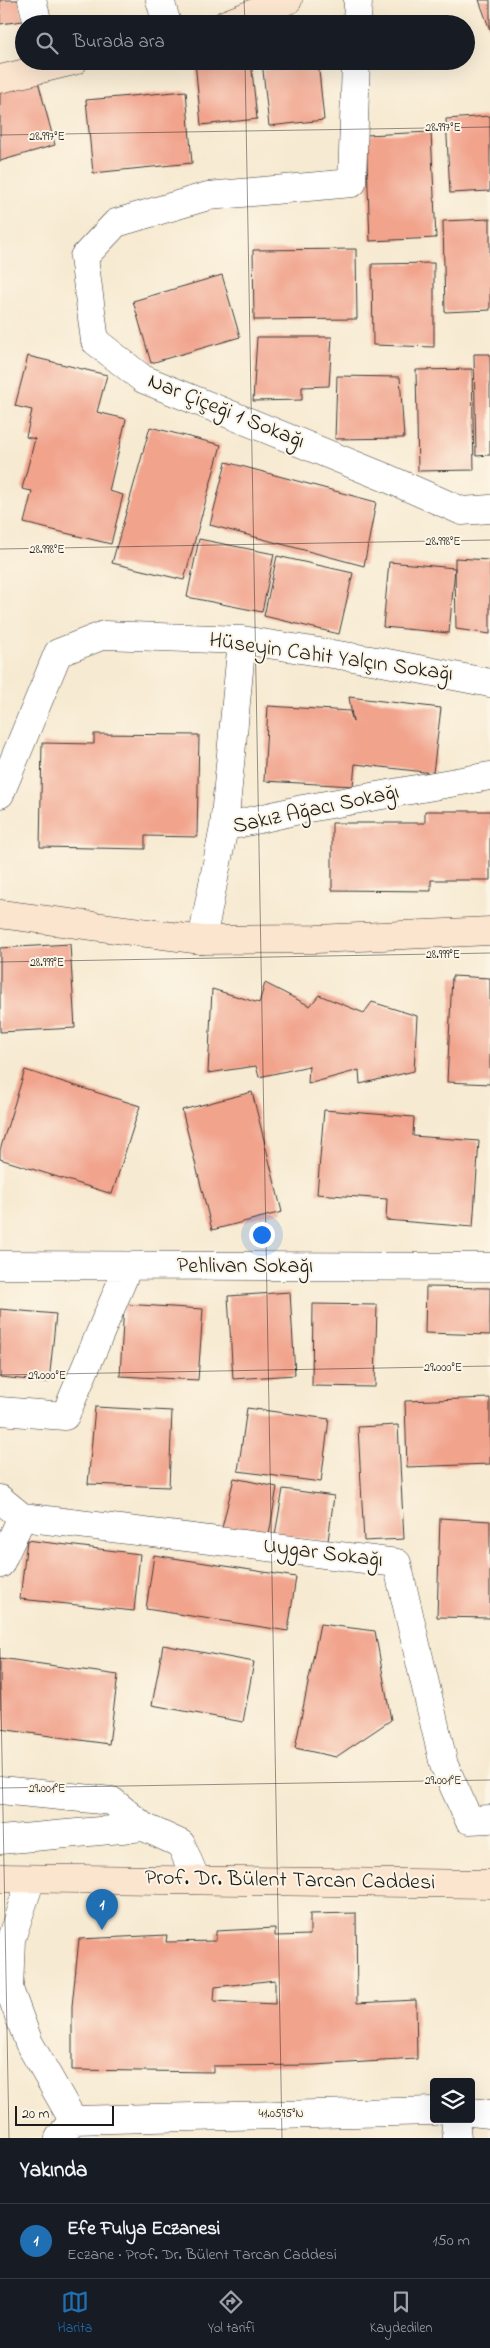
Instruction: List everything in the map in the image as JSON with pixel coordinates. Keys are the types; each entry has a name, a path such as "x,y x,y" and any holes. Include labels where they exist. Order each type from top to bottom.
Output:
{"street":[{"path":"32,0 36,15"},
{"path":"160,0 164,15"},
{"path":"252,15 288,0"},
{"path":"357,15 358,0"},
{"path":"0,79 32,70"},
{"name":"Nar Çiçeği 1 Sokağı","path":"356,70 352,182 208,196 116,223 84,257 94,341 143,379 389,479 462,511 490,509"},
{"name":"Hüseyin Cahit Yalçın Sokağı","path":"0,794 58,653 104,635 242,640 377,661 490,683"},
{"path":"224,827 242,640"},
{"name":"Sakız Ağacı Sokağı","path":"202,940 224,827 302,809 490,776"},
{"path":"0,914 202,940 316,939 490,931"},
{"name":"Pehlivan Sokağı","path":"0,1264 490,1267"},
{"path":"0,1411 65,1416 128,1266"},
{"path":"0,1500 22,1517 0,1564"},
{"name":"Uygar Sokağı","path":"22,1517 397,1563 444,1765 469,1820 490,1819"},
{"path":"0,1790 112,1801 144,1827 181,1844 196,1880"},
{"path":"0,1840 144,1827"},
{"name":"Prof. Dr. Bülent Tarcan Caddesi","path":"0,1878 490,1884"},
{"path":"31,1879 11,1939 9,1989 29,2043 66,2129 430,2110"},
{"path":"475,2112 490,2114"},
{"path":"455,2123 457,2138"}],"building":[{"path":"0,0 19,0 22,15 15,15 15,22 0,24"},
{"path":"479,0 490,0 490,30"},
{"path":"196,70 252,70 257,119 201,125"},
{"path":"263,70 319,70 324,120 269,126"},
{"path":"36,74 55,145 0,161 0,85"},
{"path":"186,91 192,163 93,173 86,100"},
{"path":"490,116 490,191 450,193 446,119"},
{"path":"431,132 436,238 370,241 366,135"},
{"path":"490,219 490,310 445,312 443,221"},
{"path":"356,249 357,319 254,320 253,250"},
{"path":"434,263 434,347 373,345 372,264"},
{"path":"222,275 240,337 151,363 133,301"},
{"path":"257,337 332,337 329,386 302,387 302,400 253,401"},
{"path":"474,354 490,354 490,455 476,456"},
{"path":"28,356 107,375 97,412 126,419 109,491 123,495 111,544 24,523 32,491 22,489 35,439 26,437 32,410 15,406"},
{"path":"472,369 474,470 418,471 416,370"},
{"path":"337,376 400,377 404,438 335,439"},
{"path":"150,427 221,445 184,580 112,563"},
{"path":"226,462 376,502 364,566 210,525"},
{"path":"199,539 274,554 262,612 187,597"},
{"path":"277,556 353,573 339,634 264,616"},
{"path":"455,558 490,560 490,634 456,629"},
{"path":"389,562 455,568 449,633 383,627"},
{"path":"349,697 441,708 433,773 355,764 353,786 264,781 268,706 350,711 353,722"},
{"path":"94,734 199,735 197,837 145,836 145,849 40,847 42,743 94,744"},
{"path":"425,811 490,811 490,880 431,880 431,891 332,890 332,823 425,823"},
{"path":"70,944 75,1028 0,1032 0,948"},
{"path":"452,976 490,978 490,1084 447,1082"},
{"path":"265,983 310,1006 319,995 364,1013 372,1002 417,1016 414,1071 360,1084 359,1070 308,1084 309,1066 259,1077 256,1066 208,1073 212,989 259,1003"},
{"path":"25,1070 140,1106 112,1194 0,1159 0,1150"},
{"path":"252,1092 282,1212 212,1230 182,1110"},
{"path":"324,1110 414,1117 413,1136 479,1141 473,1227 386,1220 387,1199 317,1194"},
{"path":"426,1287 490,1288 490,1335 425,1333"},
{"path":"290,1292 295,1375 233,1379 228,1296"},
{"path":"124,1304 203,1309 198,1380 120,1376"},
{"path":"313,1304 377,1305 375,1387 312,1386"},
{"path":"0,1309 56,1314 49,1382 0,1377"},
{"path":"490,1398 490,1464 407,1467 405,1401"},
{"path":"95,1407 172,1411 169,1487 88,1484"},
{"path":"247,1408 329,1419 321,1482 238,1471"},
{"path":"398,1425 404,1539 364,1541 358,1427"},
{"path":"234,1478 277,1487 269,1535 222,1528"},
{"path":"283,1489 334,1496 328,1541 275,1535"},
{"path":"440,1518 490,1521 490,1618 437,1617"},
{"path":"27,1540 140,1554 134,1611 20,1599"},
{"path":"154,1555 296,1577 288,1631 146,1609"},
{"path":"320,1624 375,1631 391,1720 336,1757 295,1748"},
{"path":"163,1645 254,1662 243,1722 152,1705"},
{"path":"0,1658 118,1675 109,1744 0,1729"},
{"path":"356,1913 357,2003 416,2000 417,2059 314,2065 213,2066 213,2072 72,2070 72,2006 79,1939 167,1935 166,1942 216,1941 216,1931 275,1928 275,1936 310,1935 310,1914","holes":["275,1980 275,2004 214,2001 215,1987"]}],"place":[{"name":"Efe Fulya Eczanesi","path":"102,1930"}]}
